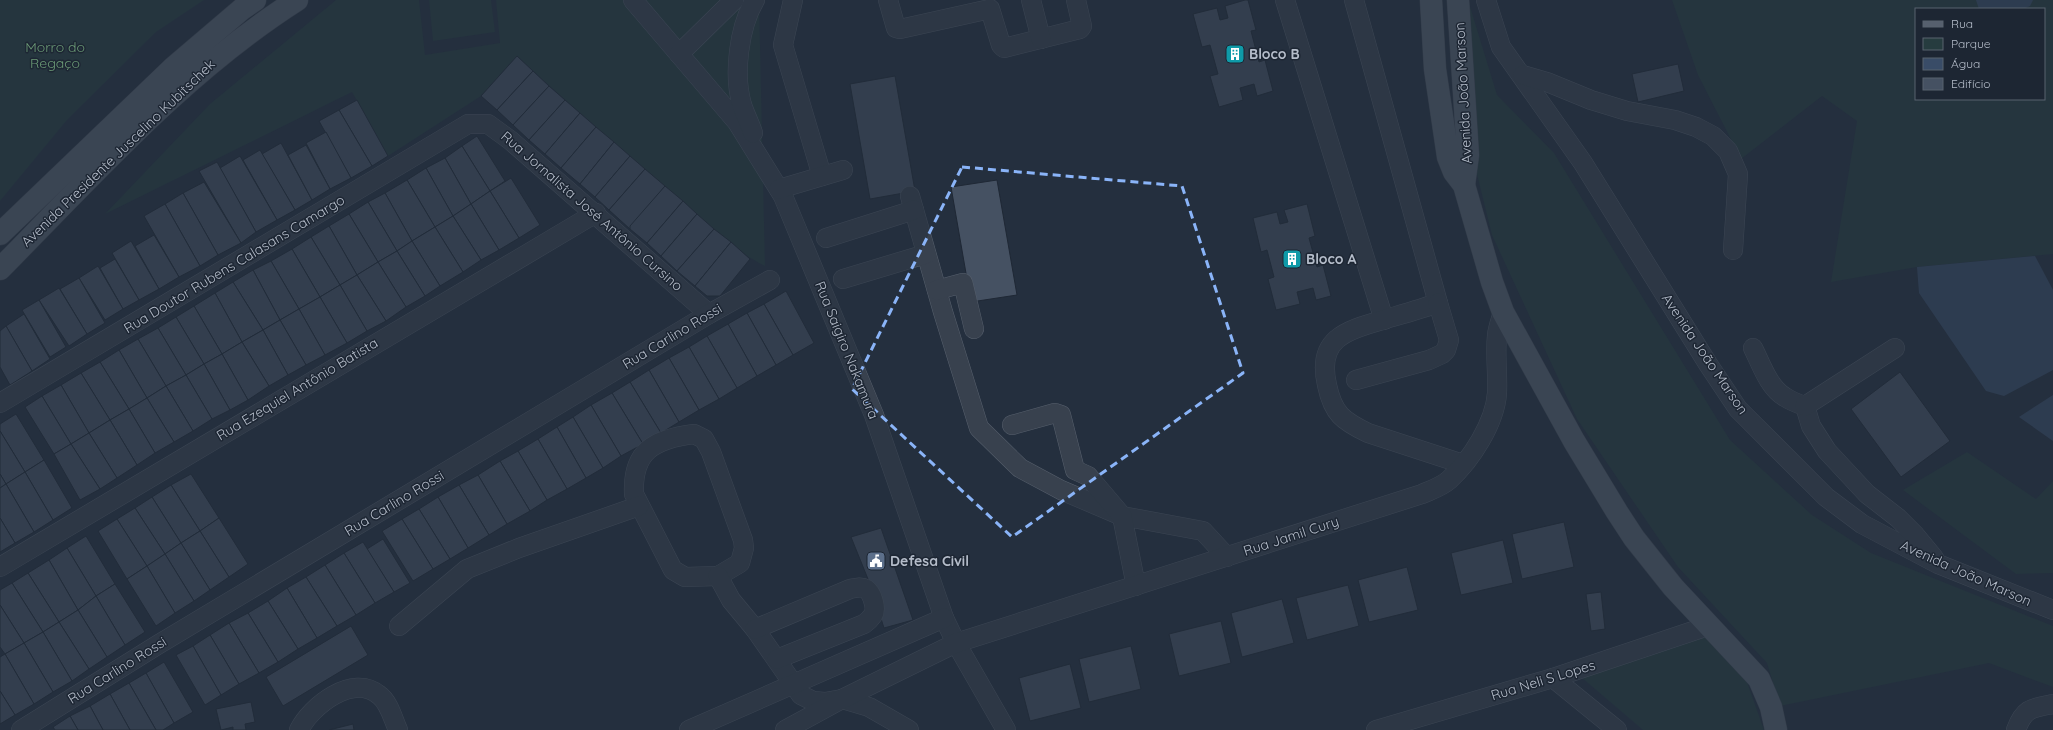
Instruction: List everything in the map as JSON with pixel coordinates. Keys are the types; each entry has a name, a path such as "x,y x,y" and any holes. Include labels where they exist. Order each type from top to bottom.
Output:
{"main road":[{"name":"Avenida Presidente Juscelino Kubitschek","path":"0,234 174,67 242,9 255,0"},
{"name":"Avenida Presidente Juscelino Kubitschek","path":"0,269 184,85 243,36 297,0"},
{"name":"Avenida João Marson","path":"1431,0 1435,69 1445,141 1454,172 1464,185 1492,282 1503,312 1574,441 1617,512 1652,562 1708,626 1760,679 1771,707 1776,730"},
{"name":"Avenida João Marson","path":"1458,0 1468,155 1464,185"}],"street":[{"name":"Rua Saigiro Nakamura","path":"633,0 737,122 779,189 829,304 874,415 944,618 956,643 1006,730"},
{"path":"679,54 734,0"},
{"path":"755,0 743,30 738,66 742,104 768,171"},
{"path":"793,0 783,45 822,176"},
{"path":"888,0 896,28 900,29 987,8 992,11 1001,45 1004,48 1080,29 1082,26 1076,0"},
{"path":"1030,0 1041,39"},
{"path":"1285,0 1384,320"},
{"path":"1354,0 1449,340 1446,350 1442,354 1429,360 1356,380"},
{"name":"Avenida João Marson","path":"1486,0 1501,47 1583,163 1708,364 1738,409 1826,497 1862,524 1938,564 2053,610"},
{"path":"1522,75 1547,82 1591,100 1627,111 1675,120 1696,127 1713,136 1728,151 1738,174 1734,250"},
{"name":"Rua Jornalista José Antônio Cursino","path":"468,124 488,124 495,128 596,213 709,314"},
{"name":"Rua Doutor Rubens Calasans Camargo","path":"0,403 468,124"},
{"path":"779,189 843,170"},
{"path":"826,238 912,203 979,428 1020,468 1060,490 1122,516 1203,532 1227,557"},
{"name":"Rua Ezequiel Antônio Batista","path":"0,566 596,213"},
{"path":"843,279 926,254"},
{"name":"Rua Carlino Rossi","path":"22,730 159,644 709,314 770,280"},
{"path":"937,290 963,284 974,329"},
{"path":"1438,303 1351,329 1332,344 1329,349 1324,362 1324,376 1335,409 1346,422 1368,433 1463,464"},
{"name":"Rua Jamil Cury","path":"785,730 842,699 956,643 1422,494 1449,480 1482,439 1495,408 1497,395 1497,335 1503,312"},
{"path":"1753,348 1765,372 1777,390 1784,397 1805,406 1812,426 1827,451 1867,494 1898,518 1915,535 1938,564"},
{"path":"1805,406 1895,348"},
{"path":"1012,424 1054,413 1061,415 1075,470 1088,476 1122,516 1136,586"},
{"path":"694,434 704,439 711,452 743,540 744,548 740,563 718,576 685,577 673,570 639,506 634,494 634,480 637,464 642,455 653,446 681,436 694,434"},
{"path":"399,626 467,569 519,548 639,506"},
{"path":"718,576 731,600 755,629 801,695 813,701 825,702 842,699 869,707 909,730"},
{"path":"755,629 859,587 865,588 869,592 874,611 873,615 864,624 777,659"},
{"path":"693,729 944,618"},
{"name":"Rua Neli S Lopes","path":"1376,730 1553,678 1708,626"},
{"path":"1553,678 1617,730"},
{"path":"299,730 302,723 328,698 346,689 355,687 364,687 380,696 398,730"},
{"path":"2016,730 2020,720 2030,709 2053,704"}],"highlighted area":[{"path":"962,167 1182,186 1243,373 1012,537 852,389"}],"green space":[{"name":"Morro do Regaço","path":"0,0 204,0 156,32 67,120 0,201"},
{"path":"336,0 419,0 425,55 500,43 496,0 759,0 765,266 741,252 719,234 576,110 517,56 481,96 388,156 352,92 105,214 210,104"},
{"path":"429,0 491,0 495,32 433,41"},
{"path":"1468,0 1497,95 1554,153 1730,440 1812,515 1871,553 2053,626 2053,687 1989,663 1780,706 1767,663 1678,567 1577,419 1492,235 1470,146"},
{"path":"1672,0 2053,0 2053,254 1917,267 1831,282 1857,121 1822,96 1741,159 1698,75"},
{"path":"1967,452 2036,499 2053,481 2053,573 2016,574 1903,490"},
{"path":"1705,637 1747,682 1764,730 1643,730 1581,677"}],"water":[{"path":"1976,0 2033,0 2030,6 2025,8 1979,8"},
{"path":"2035,256 2053,290 2053,370 2004,396 1986,391 1919,293 1917,267"},
{"path":"2053,395 2053,441 2019,417"}],"building":[{"name":"Bloco B","path":"1248,0 1256,30 1251,31 1259,62 1265,60 1273,91 1257,96 1254,84 1240,88 1243,100 1219,107 1210,76 1218,74 1210,45 1202,47 1193,14 1217,8 1220,20 1228,18 1225,6"},
{"path":"517,56 533,71 497,110 481,96"},
{"path":"1678,64 1684,91 1638,102 1632,74"},
{"path":"533,71 549,86 513,125 497,110"},
{"path":"895,76 915,191 870,199 850,84"},
{"path":"549,86 565,100 529,140 513,125"},
{"path":"357,100 388,156 372,166 339,110"},
{"path":"565,100 580,113 545,154 529,140"},
{"path":"339,110 372,166 351,178 319,121"},
{"path":"580,113 596,127 561,168 545,154"},
{"path":"596,127 614,142 580,184 561,168"},
{"path":"326,132 351,178 330,189 306,143"},
{"path":"477,136 505,181 490,191 462,146"},
{"path":"614,142 630,156 595,197 580,184"},
{"path":"281,143 312,200 295,210 262,154"},
{"path":"306,145 330,189 312,200 288,155"},
{"path":"462,146 490,191 471,204 445,158"},
{"path":"260,150 295,210 277,220 243,160"},
{"path":"240,156 277,220 256,232 220,168"},
{"path":"630,156 645,169 609,210 595,197"},
{"path":"445,158 471,204 453,216 426,168"},
{"path":"217,162 256,232 241,243 199,171"},
{"path":"426,168 453,216 435,227 407,180"},
{"path":"645,169 665,186 630,229 609,210"},
{"path":"511,178 540,225 519,238 490,191"},
{"path":"407,180 435,227 412,241 385,193"},
{"path":"997,180 1017,295 971,302 951,187"},
{"path":"204,182 241,243 218,255 183,193"},
{"path":"665,186 683,201 647,243 630,229 630,226"},
{"path":"490,191 519,238 499,250 471,204"},
{"path":"183,193 218,255 200,266 165,204"},
{"path":"385,193 412,241 397,251 368,202"},
{"path":"683,201 697,214 661,256 647,243"},
{"path":"368,202 397,251 378,262 349,214"},
{"path":"165,204 200,266 179,277 144,216"},
{"path":"471,204 499,250 481,260 453,216"},
{"name":"Bloco A","path":"1307,204 1315,236 1309,238 1317,267 1323,265 1331,296 1316,300 1313,288 1297,292 1300,304 1276,310 1268,279 1274,277 1267,250 1261,252 1253,218 1277,212 1280,224 1288,222 1284,210"},
{"path":"349,214 378,262 357,275 329,226"},
{"path":"697,214 714,229 677,271 661,256"},
{"path":"453,216 481,260 463,272 435,227"},
{"path":"329,226 357,275 340,285 311,237"},
{"path":"435,227 463,272 440,286 412,241"},
{"path":"714,229 731,242 695,286 677,271"},
{"path":"154,235 179,277 159,289 135,246"},
{"path":"311,237 340,285 320,297 292,249"},
{"path":"131,241 159,289 139,300 112,253"},
{"path":"412,241 440,286 425,296 397,251"},
{"path":"731,242 750,259 720,296 707,296 695,286"},
{"path":"292,249 320,297 299,309 271,261"},
{"path":"397,251 425,296 406,307 378,262"},
{"path":"115,259 139,300 123,309 100,268"},
{"path":"271,261 299,309 280,320 253,270"},
{"path":"378,262 406,307 386,321 357,275"},
{"path":"98,266 123,309 105,320 79,278"},
{"path":"253,270 280,320 263,330 233,282"},
{"path":"357,275 386,321 367,331 340,285"},
{"path":"79,278 105,323 87,334 60,289"},
{"path":"233,282 263,330 242,342 215,293"},
{"path":"340,285 367,331 347,343 320,297"},
{"path":"59,288 87,334 69,346 39,300"},
{"path":"786,291 814,343 793,355 764,304"},
{"path":"215,293 242,342 222,354 194,306"},
{"path":"320,297 347,343 325,355 299,309"},
{"path":"39,300 66,347 50,357 22,310"},
{"path":"764,304 793,355 776,365 747,313"},
{"path":"194,306 222,354 204,364 176,317"},
{"path":"299,309 325,355 306,365 280,320"},
{"path":"747,313 776,365 757,376 728,324"},
{"path":"24,314 50,359 32,371 6,326"},
{"path":"176,317 204,364 186,375 158,328"},
{"path":"280,320 306,365 288,375 263,330"},
{"path":"728,324 757,376 737,388 707,336"},
{"path":"6,326 32,371 10,385 0,367 0,331"},
{"path":"158,328 186,375 166,386 138,339"},
{"path":"263,330 288,375 269,386 242,342"},
{"path":"707,336 737,388 719,399 689,347"},
{"path":"138,339 166,386 147,398 119,350"},
{"path":"242,342 269,386 248,400 222,354"},
{"path":"689,347 719,399 699,410 669,358"},
{"path":"119,350 147,398 129,409 100,362"},
{"path":"222,354 248,400 230,410 204,364"},
{"path":"669,358 699,410 679,422 649,370"},
{"path":"100,362 129,409 110,420 81,373"},
{"path":"204,364 230,410 212,419 186,375"},
{"path":"649,370 679,422 661,433 630,382"},
{"path":"1900,372 1950,441 1901,477 1851,409"},
{"path":"81,373 110,420 89,433 61,385"},
{"path":"186,375 212,419 193,431 166,386"},
{"path":"630,382 661,433 643,444 612,393"},
{"path":"61,385 89,433 71,444 42,396"},
{"path":"166,386 193,431 174,442 147,398"},
{"path":"612,393 643,444 621,456 591,405"},
{"path":"42,396 71,444 54,454 25,407"},
{"path":"147,398 174,442 155,453 129,409"},
{"path":"591,405 621,456 603,468 573,417"},
{"path":"129,409 155,453 137,465 110,420"},
{"path":"16,414 44,460 25,472 0,431 0,424"},
{"path":"573,417 603,468 586,478 557,427"},
{"path":"110,420 137,465 117,478 89,433"},
{"path":"557,427 586,478 567,489 538,439"},
{"path":"0,431 25,472 6,484 0,474"},
{"path":"89,433 117,478 100,489 71,444"},
{"path":"538,439 567,489 547,500 518,451"},
{"path":"71,444 100,489 80,500 54,454"},
{"path":"518,451 547,500 530,511 500,461"},
{"path":"44,460 72,508 53,520 25,472"},
{"path":"500,461 530,511 507,524 478,475"},
{"path":"25,472 53,520 34,532 6,484"},
{"path":"0,474 6,484 0,488"},
{"path":"191,474 219,518 200,531 171,485"},
{"path":"478,475 507,524 489,535 459,485"},
{"path":"6,484 34,532 15,543 0,518 0,488"},
{"path":"171,485 200,531 181,543 152,497"},
{"path":"459,485 489,535 468,548 438,497"},
{"path":"152,497 181,543 165,554 135,508"},
{"path":"438,497 468,548 450,559 419,509"},
{"path":"135,508 165,554 147,566 117,519"},
{"path":"419,509 450,559 433,569 402,519"},
{"path":"0,518 15,543 0,552"},
{"path":"219,518 248,564 229,577 200,531"},
{"path":"117,519 147,566 127,579 98,531"},
{"path":"402,519 433,569 413,581 382,531"},
{"path":"1564,522 1574,567 1522,579 1512,534"},
{"name":"Defesa Civil","path":"881,528 913,620 884,628 870,584 851,537"},
{"path":"200,531 229,577 210,590 181,543"},
{"path":"86,536 115,584 96,596 67,548"},
{"path":"383,539 410,583 394,592 367,549"},
{"path":"1503,540 1513,583 1461,595 1451,553"},
{"path":"363,542 394,592 375,603 344,553"},
{"path":"181,543 210,590 194,601 165,554"},
{"path":"67,548 96,596 78,610 49,560"},
{"path":"344,553 375,603 356,615 325,565"},
{"path":"165,554 194,601 175,613 147,566"},
{"path":"49,560 78,610 59,622 28,573"},
{"path":"325,565 356,615 337,626 306,577"},
{"path":"147,566 175,613 156,626 127,579"},
{"path":"1407,567 1418,610 1369,622 1358,580"},
{"path":"28,573 59,622 43,632 12,583"},
{"path":"306,577 337,626 317,638 287,588"},
{"path":"12,583 43,632 24,643 0,605 0,590"},
{"path":"115,584 145,632 125,645 96,596"},
{"path":"1348,585 1359,626 1307,640 1296,598"},
{"path":"287,588 317,638 298,649 268,601"},
{"path":"1601,592 1605,629 1591,631 1586,594"},
{"path":"96,596 125,645 107,657 78,610"},
{"path":"1282,599 1294,643 1242,657 1231,613"},
{"path":"268,601 298,649 278,662 248,613"},
{"path":"0,605 24,643 5,654 0,647"},
{"path":"78,610 107,657 89,669 59,622"},
{"path":"248,613 278,662 259,673 229,623"},
{"path":"1221,621 1231,663 1179,676 1169,634"},
{"path":"59,622 89,669 72,681 43,632"},
{"path":"229,623 259,673 239,684 210,635"},
{"path":"351,626 368,655 283,706 266,677"},
{"path":"43,632 72,681 53,692 24,643"},
{"path":"210,635 239,684 221,695 193,646"},
{"path":"24,643 53,692 34,704 5,654"},
{"path":"193,646 221,695 205,705 176,655"},
{"path":"1131,646 1141,689 1089,702 1079,659"},
{"path":"5,654 34,704 15,715 0,691 0,657"},
{"path":"164,662 193,712 174,723 146,673"},
{"path":"1070,664 1081,708 1030,721 1019,678"},
{"path":"146,673 174,723 163,730 156,730 129,683"},
{"path":"129,683 156,730 130,730 110,694"},
{"path":"0,691 15,715 0,724"},
{"path":"110,694 130,730 103,730 90,706"},
{"path":"251,702 255,722 245,724 246,730 233,730 233,727 221,730 216,709"},
{"path":"90,706 103,730 78,730 70,716"},
{"path":"70,716 78,730 55,730 53,727"},
{"path":"353,724 354,730 329,730"}],"place":[{"name":"Bloco B","path":"1235,54"},
{"name":"Bloco A","path":"1292,259"},
{"name":"Defesa Civil","path":"876,561"}]}
